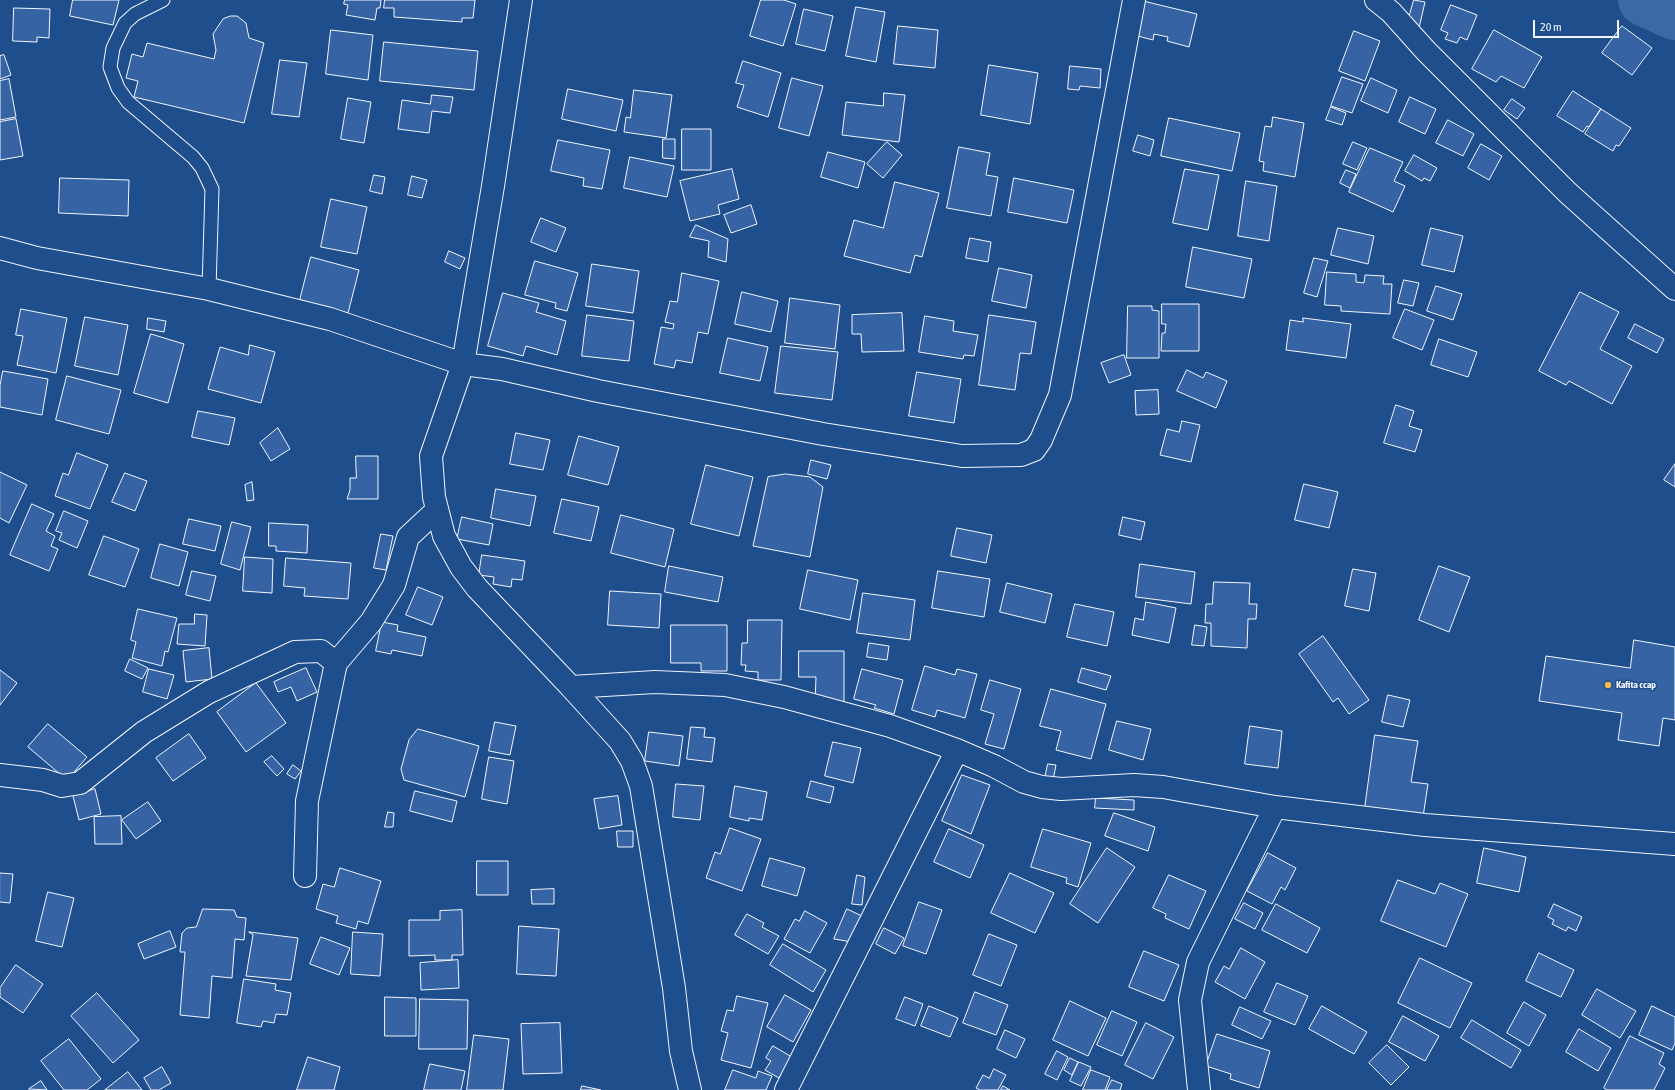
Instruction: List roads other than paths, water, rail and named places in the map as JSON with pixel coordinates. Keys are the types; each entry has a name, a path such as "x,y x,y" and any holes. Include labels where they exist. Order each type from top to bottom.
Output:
{"street":[{"path":"521,0 493,186 463,364 432,456 434,497 444,536 461,567 477,588 571,687 620,742 632,761 641,786 674,988 681,1051 690,1090"},
{"path":"0,248 36,258 209,289 330,319 463,364 502,369 598,391 823,434 962,456 1021,455 1034,450 1041,440 1060,395 1134,0"},
{"path":"1376,0 1391,12 1426,51 1568,193 1675,288"},
{"path":"305,876 307,801 336,663 371,622 394,585 408,537 438,510"},
{"path":"0,775 43,780 62,786 80,783 144,732 209,692 295,652 321,651 336,663"},
{"path":"571,687 655,682 725,685 784,697 890,726 957,750 1024,782 1042,787 1061,789 1134,785 1163,787 1275,807 1424,825 1675,844"},
{"path":"786,1090 957,750"},
{"path":"1200,1090 1190,1000 1198,962 1275,807"}],"lane":[{"path":"163,0 135,14 125,23 113,48 110,67 118,88 128,102 193,157 202,168 212,189 209,289"}],"waterway":[{"path":"1644,0 1675,14"}],"place":[{"name":"Kafita ccap","path":"1608,685"}]}
